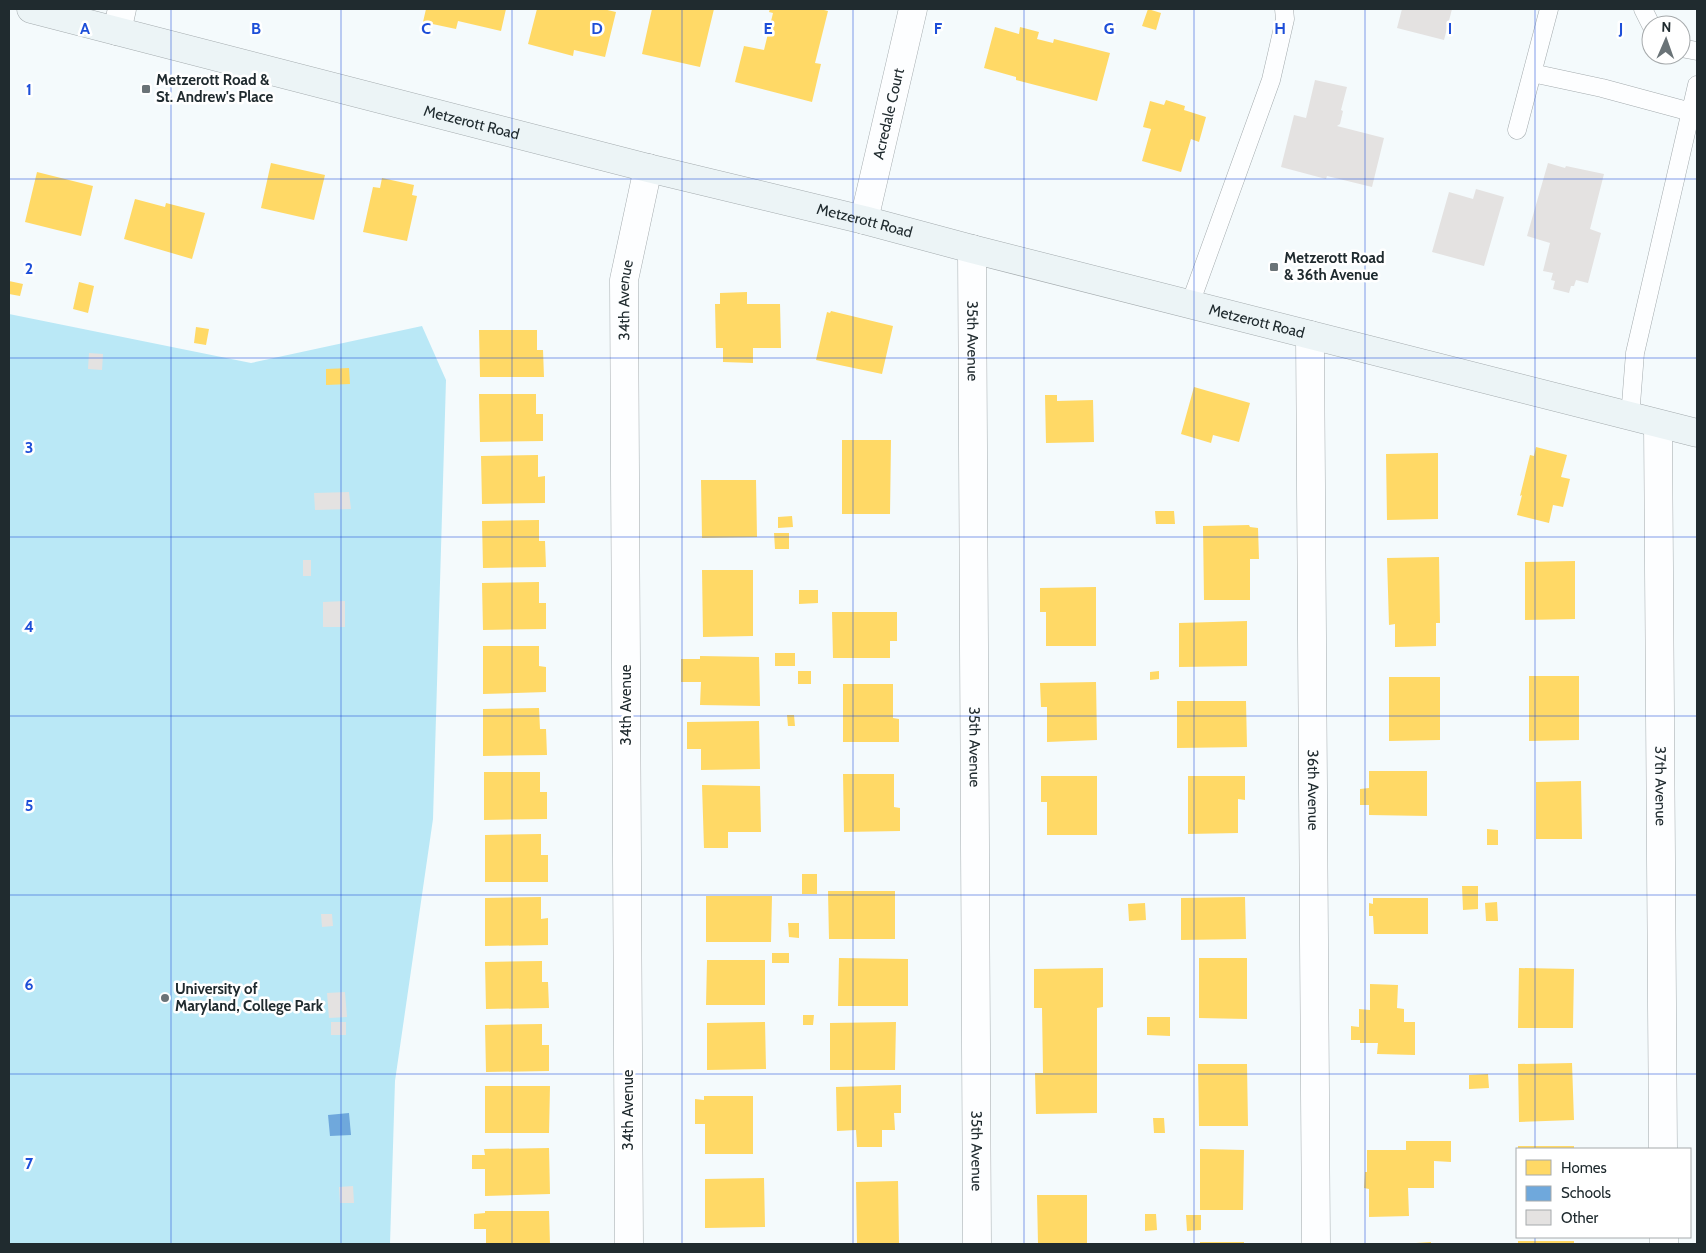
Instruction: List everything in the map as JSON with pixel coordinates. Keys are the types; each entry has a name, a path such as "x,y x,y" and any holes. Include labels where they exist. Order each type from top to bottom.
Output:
{"street":[{"name":"Metzerott Road","path":"31,9 119,20 648,168 864,220 1697,434"},
{"name":"Acredale Court","path":"864,220 913,9"},
{"name":"34th Avenue","path":"629,1244 624,280 648,168"},
{"name":"35th Avenue","path":"972,249 977,1244"},
{"name":"36th Avenue","path":"1310,335 1316,1244"},
{"name":"37th Avenue","path":"1658,424 1663,1148"}],"lane":[{"path":"1190,304 1271,80 1285,19 1284,9"},
{"path":"1517,130 1548,9"},
{"path":"1532,73 1602,88 1691,112"},
{"path":"1630,417 1635,353 1697,85"}],"shaded area":[{"path":"9,314 251,363 422,326 446,380 433,819 395,1081 390,1244 9,1244"}],"building: Homes":[{"path":"426,9 506,9 501,31 458,21 456,29 423,22"},
{"path":"537,9 603,9 616,12 605,57 574,50 573,56 528,44"},
{"path":"652,9 714,9 700,67 642,54"},
{"path":"770,9 820,9 828,11 815,63 821,64 812,102 735,82 744,46 764,50 773,13 769,12"},
{"path":"1148,9 1161,13 1156,30 1142,26"},
{"path":"995,27 1019,34 1020,27 1039,32 1037,39 1053,43 1054,39 1110,53 1097,101 1016,80 1016,77 984,68"},
{"path":"1166,100 1185,106 1184,110 1206,117 1199,142 1191,139 1181,172 1142,161 1151,129 1143,127 1150,101 1164,105"},
{"path":"271,163 325,175 314,220 261,208"},
{"path":"37,172 93,186 81,236 25,222"},
{"path":"382,178 414,185 412,195 417,196 407,241 363,232 373,187 380,188"},
{"path":"135,199 165,207 166,203 205,213 192,259 124,239"},
{"path":"9,281 23,284 20,296 9,294"},
{"path":"79,282 94,286 88,313 73,309"},
{"path":"747,292 747,304 780,304 781,348 753,348 753,363 723,362 723,348 716,348 715,304 720,304 720,293"},
{"path":"831,311 893,326 882,374 816,360 827,312 830,313"},
{"path":"196,327 209,329 206,345 194,343"},
{"path":"479,330 537,330 537,350 543,350 544,377 480,377"},
{"path":"349,368 350,384 326,385 326,369"},
{"path":"1194,387 1250,403 1239,442 1213,435 1211,443 1181,434"},
{"path":"479,394 536,394 536,414 543,414 543,441 480,442"},
{"path":"1045,395 1057,395 1057,401 1093,400 1094,442 1046,443"},
{"path":"842,440 891,440 890,514 842,514"},
{"path":"1536,447 1567,455 1561,477 1570,479 1563,507 1553,505 1549,523 1517,515 1530,455 1534,456"},
{"path":"1438,453 1438,519 1387,520 1386,454"},
{"path":"538,455 538,477 545,476 545,503 482,504 481,456"},
{"path":"701,480 756,480 757,537 702,538"},
{"path":"1155,511 1174,511 1175,524 1156,524"},
{"path":"792,516 793,527 778,528 778,517"},
{"path":"539,520 539,541 545,541 546,567 483,568 482,521"},
{"path":"1249,525 1250,527 1258,528 1259,559 1250,559 1250,600 1204,600 1203,526"},
{"path":"774,533 789,533 789,549 775,549"},
{"path":"1439,557 1440,623 1436,623 1436,646 1395,647 1395,624 1389,625 1387,558"},
{"path":"1575,561 1575,619 1525,620 1525,562"},
{"path":"702,570 753,570 753,636 703,637"},
{"path":"539,582 539,603 546,603 546,629 483,630 482,583"},
{"path":"1096,587 1096,646 1046,646 1046,612 1040,612 1040,588"},
{"path":"799,590 818,590 818,603 799,604"},
{"path":"832,612 897,612 897,641 890,641 890,658 833,658"},
{"path":"1247,621 1247,666 1179,667 1179,623"},
{"path":"483,646 539,646 539,666 546,667 546,692 483,694"},
{"path":"775,653 795,653 795,666 775,666"},
{"path":"700,656 759,657 760,706 700,705 701,682 681,682 681,659 700,659"},
{"path":"798,671 811,671 811,684 798,684"},
{"path":"1159,671 1159,679 1150,680 1150,672"},
{"path":"1529,676 1579,676 1579,740 1529,741"},
{"path":"1389,677 1440,677 1440,740 1389,741"},
{"path":"1096,682 1097,740 1047,742 1047,707 1041,707 1040,683"},
{"path":"843,684 893,684 893,718 899,719 899,742 843,742"},
{"path":"1177,701 1246,701 1247,747 1177,748"},
{"path":"539,708 540,729 546,729 547,755 483,756 483,709"},
{"path":"787,715 794,715 795,726 788,726"},
{"path":"759,721 760,769 701,770 701,749 687,749 687,722"},
{"path":"1369,771 1427,771 1427,816 1369,815 1369,805 1360,805 1360,789 1369,788"},
{"path":"484,772 540,772 540,792 547,792 547,819 484,820"},
{"path":"843,774 894,774 894,807 900,808 900,831 844,832"},
{"path":"1041,776 1097,776 1097,835 1047,835 1047,802 1041,802"},
{"path":"1188,776 1245,776 1245,800 1238,799 1238,833 1188,834"},
{"path":"1581,781 1582,839 1536,839 1536,782"},
{"path":"702,785 760,786 761,832 728,832 728,848 704,848"},
{"path":"1487,829 1498,830 1498,845 1487,845"},
{"path":"541,834 541,855 548,855 548,882 485,882 485,835"},
{"path":"802,874 817,874 817,894 802,894"},
{"path":"1462,886 1478,886 1478,909 1463,910"},
{"path":"828,891 895,891 895,939 829,939"},
{"path":"706,896 772,896 771,942 706,942"},
{"path":"541,897 541,919 548,918 548,945 485,946 485,898"},
{"path":"1245,897 1246,939 1181,940 1181,898"},
{"path":"1373,898 1428,898 1428,934 1374,934 1373,916 1369,916 1369,903 1373,904"},
{"path":"1497,902 1498,921 1486,921 1485,903"},
{"path":"1145,903 1146,920 1129,921 1128,904"},
{"path":"788,923 799,923 799,938 789,937"},
{"path":"772,953 789,953 789,963 772,963"},
{"path":"839,958 908,959 908,1006 838,1006"},
{"path":"1199,958 1247,958 1247,1019 1199,1018"},
{"path":"707,960 765,960 765,1005 706,1005"},
{"path":"542,961 542,982 548,982 549,1008 486,1009 485,962"},
{"path":"1103,968 1103,1007 1097,1008 1097,1113 1036,1114 1035,1073 1043,1073 1042,1008 1034,1008 1034,969"},
{"path":"1519,968 1574,969 1573,1028 1518,1028"},
{"path":"1370,984 1398,985 1397,1008 1404,1009 1404,1022 1415,1022 1415,1055 1377,1054 1378,1043 1360,1043 1360,1040 1351,1040 1351,1026 1359,1027 1359,1009 1370,1010"},
{"path":"803,1015 814,1015 813,1025 803,1025"},
{"path":"1147,1017 1170,1017 1170,1036 1147,1035"},
{"path":"765,1022 766,1069 707,1070 707,1023"},
{"path":"896,1022 895,1070 830,1070 830,1023"},
{"path":"542,1024 542,1045 549,1045 549,1071 486,1072 485,1025"},
{"path":"1572,1063 1574,1120 1519,1122 1518,1064"},
{"path":"1198,1064 1247,1064 1248,1126 1199,1126"},
{"path":"1488,1074 1489,1088 1469,1089 1469,1075"},
{"path":"901,1085 901,1113 894,1113 895,1130 882,1130 882,1147 857,1147 856,1130 837,1131 836,1087"},
{"path":"485,1086 550,1086 549,1133 485,1133"},
{"path":"704,1096 753,1096 753,1154 705,1154 705,1124 695,1124 695,1099 704,1100"},
{"path":"1153,1118 1164,1118 1165,1133 1154,1133"},
{"path":"1406,1141 1451,1141 1451,1162 1434,1161 1434,1188 1408,1188 1409,1216 1369,1217 1369,1189 1364,1188 1365,1172 1367,1172 1367,1150 1406,1150"},
{"path":"1518,1146 1574,1146 1574,1148 1518,1148"},
{"path":"549,1148 550,1194 485,1196 485,1169 472,1169 472,1155 485,1155 484,1149"},
{"path":"1200,1149 1244,1150 1243,1210 1200,1210"},
{"path":"764,1178 765,1227 705,1228 705,1179"},
{"path":"898,1181 899,1244 857,1244 856,1182"},
{"path":"1037,1195 1087,1195 1087,1244 1038,1244"},
{"path":"485,1211 549,1211 550,1244 486,1244 486,1229 474,1229 474,1214 485,1213"},
{"path":"1145,1214 1156,1214 1157,1230 1145,1231"},
{"path":"1186,1215 1201,1215 1201,1230 1187,1231"},
{"path":"1518,1241 1574,1241 1574,1244 1518,1244"},
{"path":"1200,1242 1244,1242 1244,1244 1200,1244"},
{"path":"1431,1242 1431,1244 1416,1244 1416,1243"}],"building: Schools":[{"path":"349,1113 351,1135 330,1136 328,1115"}],"building: Other":[{"path":"1402,9 1452,9 1444,40 1397,28"},
{"path":"1315,80 1347,87 1341,110 1343,111 1340,124 1337,126 1384,138 1372,187 1327,176 1326,179 1281,167 1294,115 1306,118"},
{"path":"1548,163 1565,168 1566,166 1604,174 1590,229 1601,233 1588,283 1576,280 1574,286 1571,286 1569,293 1553,289 1555,281 1551,280 1553,273 1543,271 1550,243 1527,236"},
{"path":"1476,189 1504,197 1484,266 1432,252 1449,192 1473,199"},
{"path":"89,353 103,354 102,370 88,369"},
{"path":"349,492 351,509 315,510 314,493"},
{"path":"303,560 311,560 311,576 303,576"},
{"path":"345,601 345,627 323,627 323,602"},
{"path":"321,914 332,914 333,926 322,927"},
{"path":"345,992 347,1017 329,1018 327,993"},
{"path":"331,1022 346,1022 346,1035 331,1035"},
{"path":"353,1186 354,1203 340,1203 339,1187"}],"place":[{"name":"Metzerott Road & St. Andrew's Place","path":"146,89"},
{"name":"Metzerott Road & 36th Avenue","path":"1274,267"},
{"name":"University of Maryland, College Park","path":"165,998"}]}
